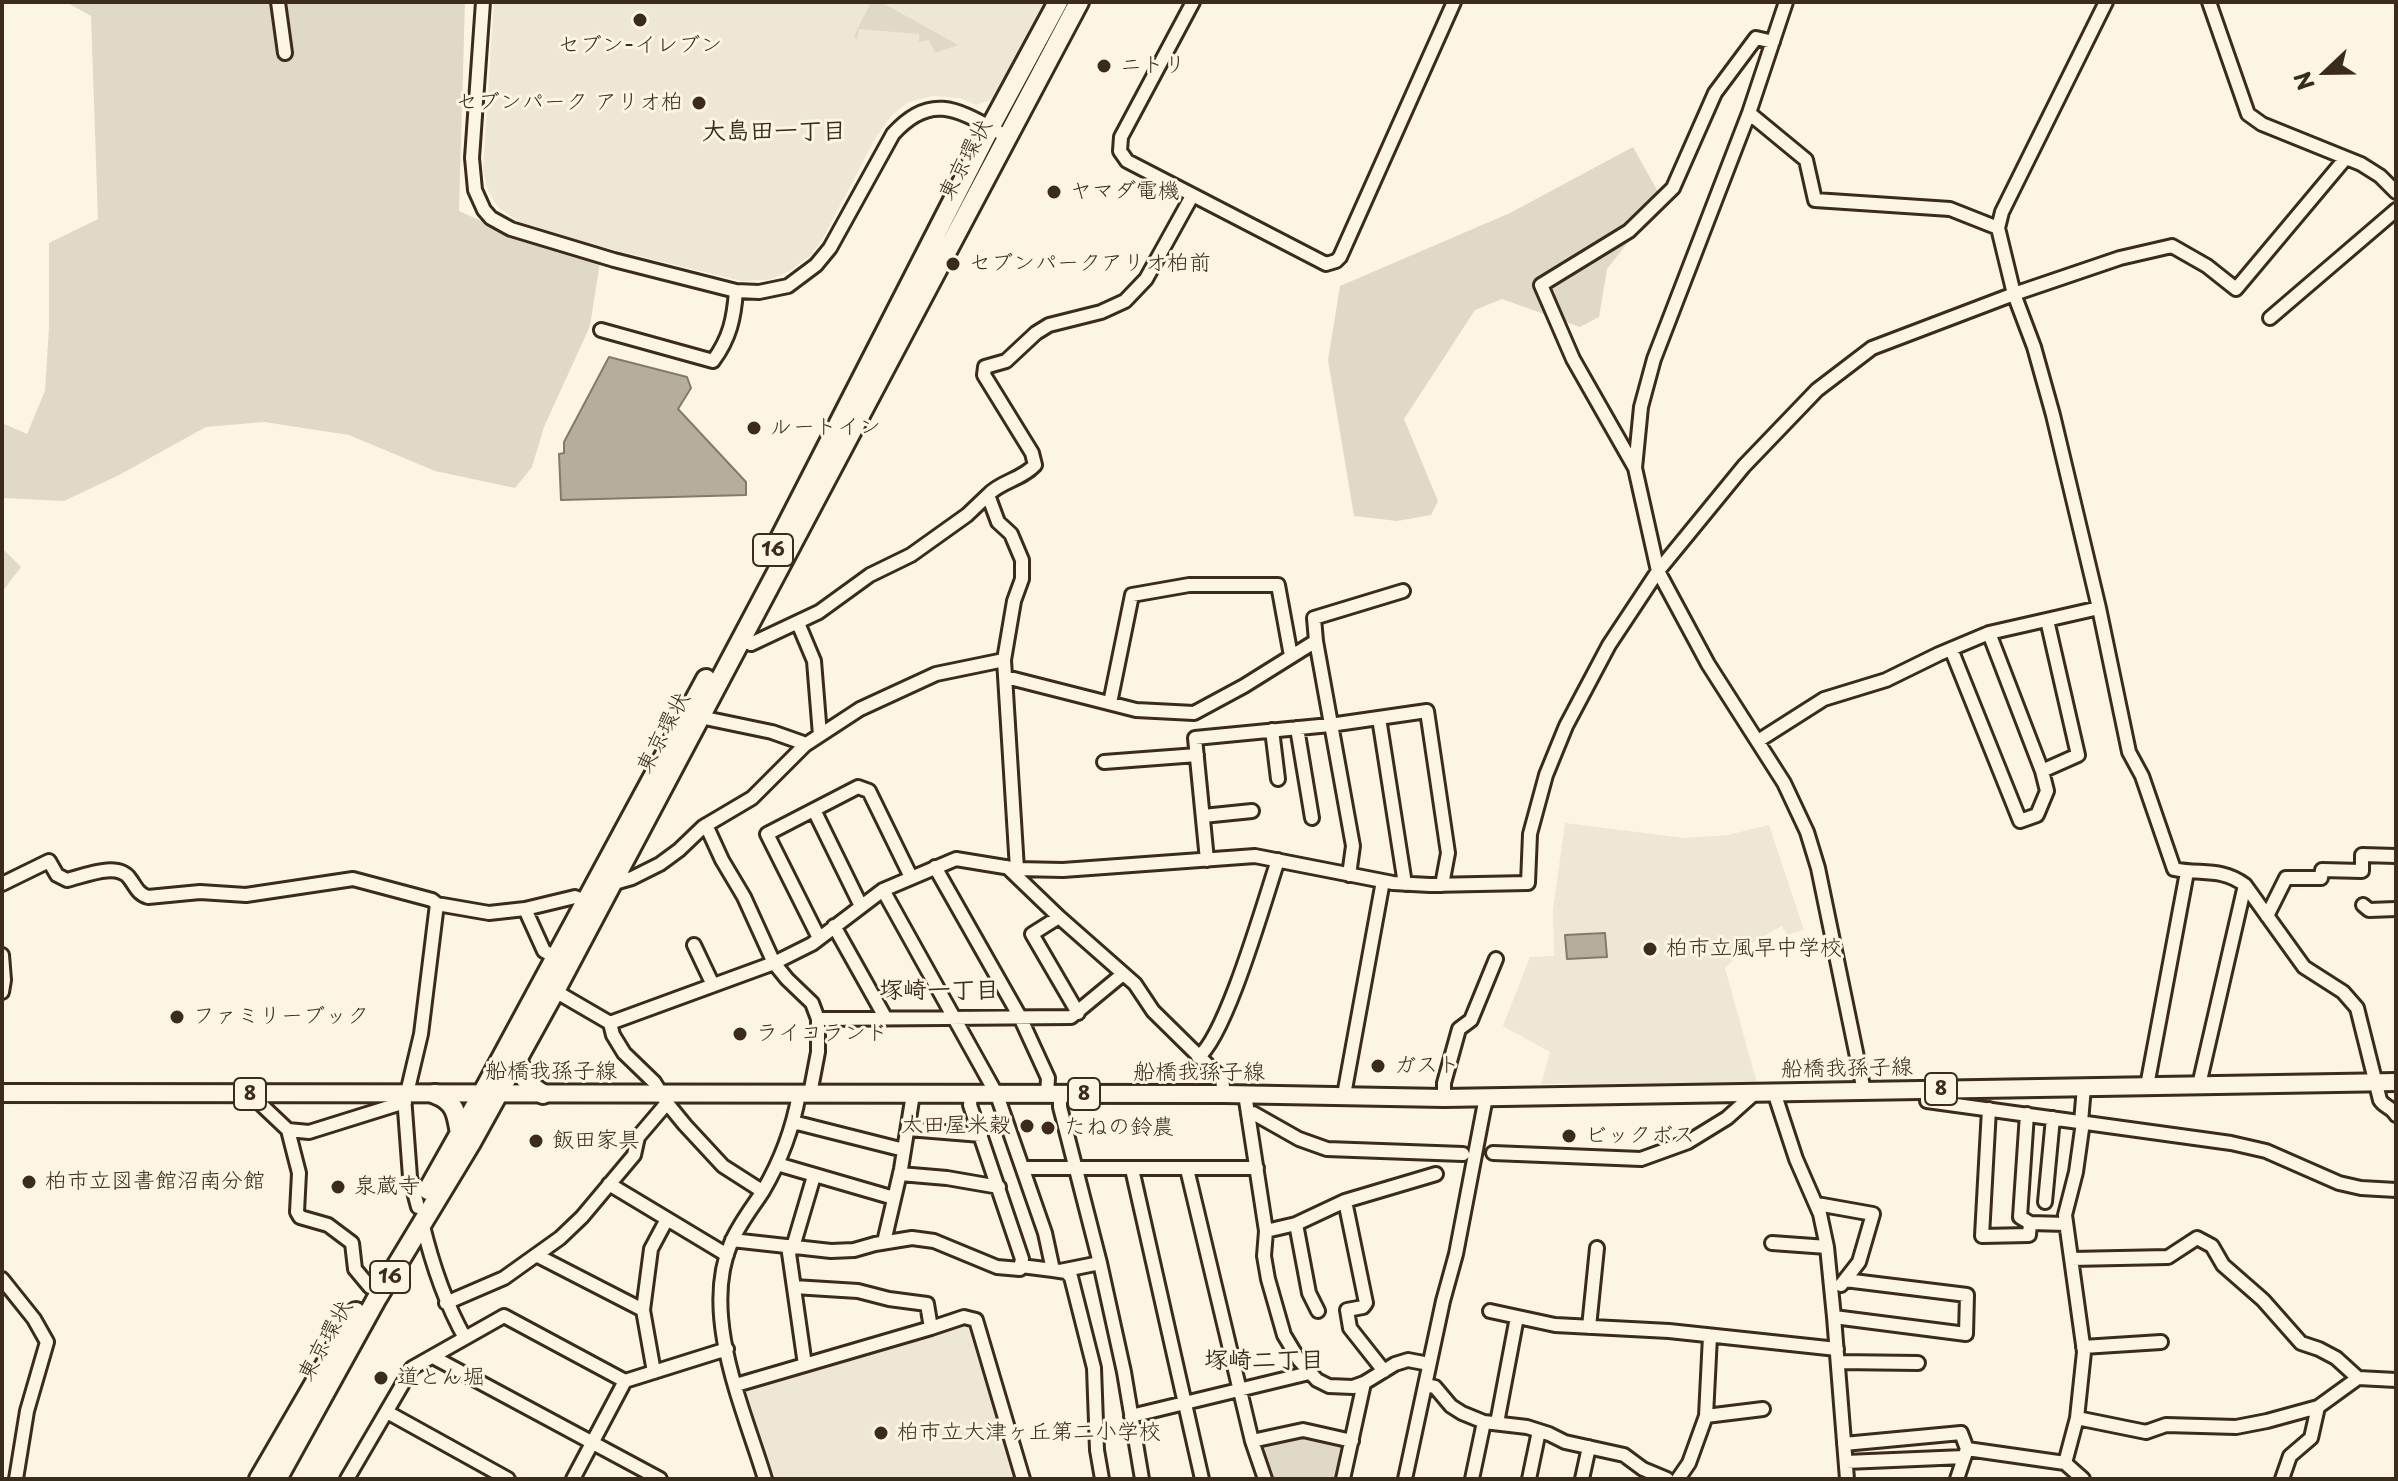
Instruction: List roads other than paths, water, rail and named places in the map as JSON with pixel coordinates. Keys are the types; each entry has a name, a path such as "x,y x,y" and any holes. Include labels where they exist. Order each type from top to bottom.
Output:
{"highway":[{"name":"東京環状","path":"277,1479 460,1134 517,1057 555,991 700,717 998,132 1058,2"},
{"name":"東京環状","path":"259,1479 370,1287 472,1141 490,1094 555,957 998,132 1079,2"},
{"path":"517,1057 524,1080 529,1087 543,1094"},
{"path":"435,1094 452,1102 460,1134"}],"main road":[{"name":"船橋我孫子線","path":"2,1093 543,1094 664,1099 805,1094 1245,1094 1444,1098 2396,1082"}],"street":[{"path":"278,2 285,53"},
{"path":"483,2 472,178 479,200 491,218 511,229 549,242 736,291 759,292 788,286 816,265 830,248 893,134 907,119 921,111 942,108 961,112 998,132"},
{"path":"1193,2 1121,137 1120,151 1127,161 1322,263 1336,261 1340,257 1454,2"},
{"path":"1635,468 1641,407 1654,359 1749,113 1786,2"},
{"path":"2106,2 2007,199 1998,228 2014,294 2034,347 2053,415 2099,608 2129,752 2142,776 2174,869 2232,875 2245,885 2304,967 2343,992 2357,1008 2382,1104 2392,1108 2396,1115"},
{"path":"2209,2 2248,114 2262,124 2361,164 2380,176 2396,192"},
{"path":"1773,42 1756,38 1715,93 1673,188 1629,231 1541,285 1573,359 1635,468 1658,571 1708,664 1784,783 1807,832 1818,868 1864,1091"},
{"path":"1749,113 1806,160 1815,200 1950,209 1998,228"},
{"path":"610,1023 774,963 819,938 883,890 956,859 1012,868 1063,870 1255,856 1405,884 1528,883 1530,834 1546,775 1566,726 1609,645 1658,571 1744,466 1817,390 1872,348 2120,258 2172,246 2207,266 2236,289 2345,159"},
{"path":"741,638 751,644 819,612 870,575 929,544 967,515 996,486 1014,480 1035,465 1032,453 984,375 985,367 1006,361 1049,325 1101,312 1125,301 1146,279 1192,196"},
{"path":"2270,318 2396,210"},
{"path":"601,330 713,361 734,320 736,291"},
{"path":"988,495 998,522 1011,534 1022,560 1022,579 1014,601 1004,660 1012,868 1059,917 1135,984 1153,1011 1222,1079 1224,1094"},
{"path":"1110,703 1132,595 1189,585 1278,585 1291,656"},
{"path":"1349,875 1353,846 1314,618 1403,591"},
{"path":"1758,741 1824,699 1886,680 1989,633 2099,608"},
{"path":"2042,771 2078,755 2047,620"},
{"path":"798,623 814,661 820,735"},
{"path":"1951,649 2020,821 2037,815 2047,791 2042,771 1989,633"},
{"path":"1006,677 1136,710 1194,713 1316,641"},
{"path":"611,884 660,864 706,825 752,798 806,744 860,709 921,679 1004,660"},
{"path":"1207,860 1195,738 1330,725 1427,711 1448,853 1442,885"},
{"path":"700,717 772,732 806,744"},
{"path":"1379,718 1405,884"},
{"path":"1297,728 1312,818"},
{"path":"1272,730 1278,779"},
{"path":"1104,762 1197,755"},
{"path":"819,938 767,834 858,787 869,791 911,877"},
{"path":"814,810 861,906"},
{"path":"1203,816 1252,811"},
{"path":"706,825 774,963 812,1003 818,1019 818,1052 805,1094 777,1164 732,1240 722,1276 720,1306 727,1349 765,1479"},
{"path":"2267,916 2286,878 2321,878 2322,870 2362,871 2362,855 2396,856"},
{"path":"1198,1057 1206,1052 1230,1003 1278,860"},
{"path":"2,884 49,861 57,875 67,880 121,870 141,895 148,897 200,892 246,895 353,879 432,900 437,904 489,913 525,909 575,897 585,901"},
{"path":"935,867 1020,1017 1060,1107 1100,1263 1124,1372 1142,1479"},
{"path":"2147,1086 2187,872"},
{"path":"1344,1095 1383,881"},
{"path":"2199,1085 2245,885"},
{"path":"883,890 997,1095 1057,1270"},
{"path":"437,904 421,1034 405,1096 410,1177 431,1260 446,1303 465,1338"},
{"path":"2363,905 2369,910 2396,909"},
{"path":"525,909 544,951 555,957"},
{"path":"1059,917 1032,934 1078,1013"},
{"path":"834,926 885,1017"},
{"path":"694,945 713,985"},
{"path":"2,955 2,992"},
{"path":"1444,1098 1444,1083 1459,1029 1471,1020 1496,959"},
{"path":"818,1019 1071,1017 1123,974"},
{"path":"555,991 610,1023 624,1053 654,1082 664,1099 723,1166 762,1191"},
{"path":"2065,1463 2077,1418 2083,1347 2065,1215 2076,1172 2084,1087"},
{"path":"1927,1089 1927,1101 2231,1143 2266,1151 2339,1183 2396,1190"},
{"path":"1493,1153 1641,1159 1688,1142 1727,1118 1756,1092"},
{"path":"1774,1092 1796,1159 1817,1204 1827,1247 1847,1479"},
{"path":"250,1094 288,1130 299,1173 297,1212 300,1217 328,1225 352,1243 355,1269 370,1287"},
{"path":"884,1242 900,1174 913,1094"},
{"path":"1245,1094 1266,1231 1264,1256 1284,1335 1309,1373 1329,1386 1353,1387 1408,1360 1429,1364"},
{"path":"971,1095 970,1105 1022,1259 1021,1266"},
{"path":"288,1130 309,1132 405,1096"},
{"path":"1405,1479 1456,1254 1486,1097"},
{"path":"446,1303 504,1278 571,1227 634,1155 638,1137 664,1099"},
{"path":"1989,1109 1982,1236 2029,1235 2030,1223"},
{"path":"1248,1114 1253,1113 1299,1139 1327,1149 1463,1154"},
{"path":"2027,1114 2020,1217 2030,1223 2066,1224"},
{"path":"2045,1202 2053,1118"},
{"path":"793,1122 904,1150"},
{"path":"908,1129 981,1135"},
{"path":"777,1164 894,1198"},
{"path":"1024,1168 1257,1168"},
{"path":"1132,1169 1202,1479"},
{"path":"1187,1169 1252,1441 1265,1479"},
{"path":"900,1174 999,1187"},
{"path":"1266,1231 1296,1224 1345,1201 1436,1174"},
{"path":"805,1365 790,1247 814,1176"},
{"path":"609,1184 727,1255"},
{"path":"1345,1201 1366,1303 1363,1307 1347,1310 1350,1328 1384,1371"},
{"path":"1817,1204 1873,1214 1859,1262 1832,1297"},
{"path":"654,1372 643,1310 651,1249 667,1219"},
{"path":"1296,1224 1309,1293 1318,1311"},
{"path":"732,1240 831,1251 854,1250 912,1238 934,1241 997,1267 1020,1269 1021,1266 1069,1274 1094,1368 1097,1450 1102,1479"},
{"path":"2071,1259 2168,1257 2197,1238 2212,1246 2223,1265 2263,1300 2301,1343 2336,1358 2358,1378"},
{"path":"1772,1243 1827,1247"},
{"path":"1589,1327 1597,1248"},
{"path":"536,1255 643,1310"},
{"path":"1057,1270 1100,1263"},
{"path":"2,1279 34,1319 47,1342 27,1411 16,1479"},
{"path":"1834,1317 1966,1334 1967,1295 1845,1280"},
{"path":"794,1287 858,1291 927,1304 931,1328"},
{"path":"1490,1311 1555,1325 1710,1336 1918,1363"},
{"path":"353,1477 412,1368 504,1316 625,1381"},
{"path":"736,1385 964,1317 976,1320 1023,1479"},
{"path":"1472,1479 1517,1317"},
{"path":"1678,1479 1689,1463 1706,1416 1710,1336"},
{"path":"2083,1347 2161,1342"},
{"path":"573,1479 625,1381 727,1349"},
{"path":"433,1357 660,1479"},
{"path":"1131,1416 1309,1373"},
{"path":"2077,1418 2146,1432 2166,1425 2236,1427 2318,1407 2358,1378 2396,1380"},
{"path":"1343,1479 1364,1383"},
{"path":"1425,1385 1435,1387 1451,1406 1462,1413 1624,1455 1642,1474 1667,1479"},
{"path":"2282,1479 2290,1456 2311,1438 2318,1407"},
{"path":"1706,1416 1763,1409"},
{"path":"387,1412 508,1479"},
{"path":"1252,1441 1303,1430 1352,1441"},
{"path":"1529,1479 1539,1431"},
{"path":"1844,1444 1961,1433 1966,1453 1957,1479"},
{"path":"1582,1479 1589,1447"},
{"path":"1846,1462 1966,1453 2065,1463 2083,1479"}],"place":[{"name":"セブン-イレブン","path":"640,20"},
{"name":"ニトリ","path":"1104,66"},
{"name":"セブンパーク アリオ柏","path":"699,103"},
{"name":"ヤマダ電機","path":"1054,192"},
{"name":"セブンパークアリオ柏前","path":"953,264"},
{"name":"ルートイン","path":"754,428"},
{"name":"柏市立風早中学校","path":"1650,949"},
{"name":"ファミリーブック","path":"177,1017"},
{"name":"ライコランド","path":"740,1034"},
{"name":"ガスト","path":"1378,1066"},
{"name":"太田屋米穀","path":"1027,1126"},
{"name":"たねの鈴農","path":"1048,1128"},
{"name":"ビックボス","path":"1569,1136"},
{"name":"飯田家具","path":"536,1141"},
{"name":"柏市立図書館沼南分館","path":"29,1182"},
{"name":"泉蔵寺","path":"338,1187"},
{"name":"道とん堀","path":"381,1378"},
{"name":"柏市立大津ヶ丘第二小学校","path":"881,1433"}],"district":[{"name":"大島田一丁目","path":"774,132"},
{"name":"塚崎一丁目","path":"939,991"},
{"name":"塚崎二丁目","path":"1264,1361"}]}
